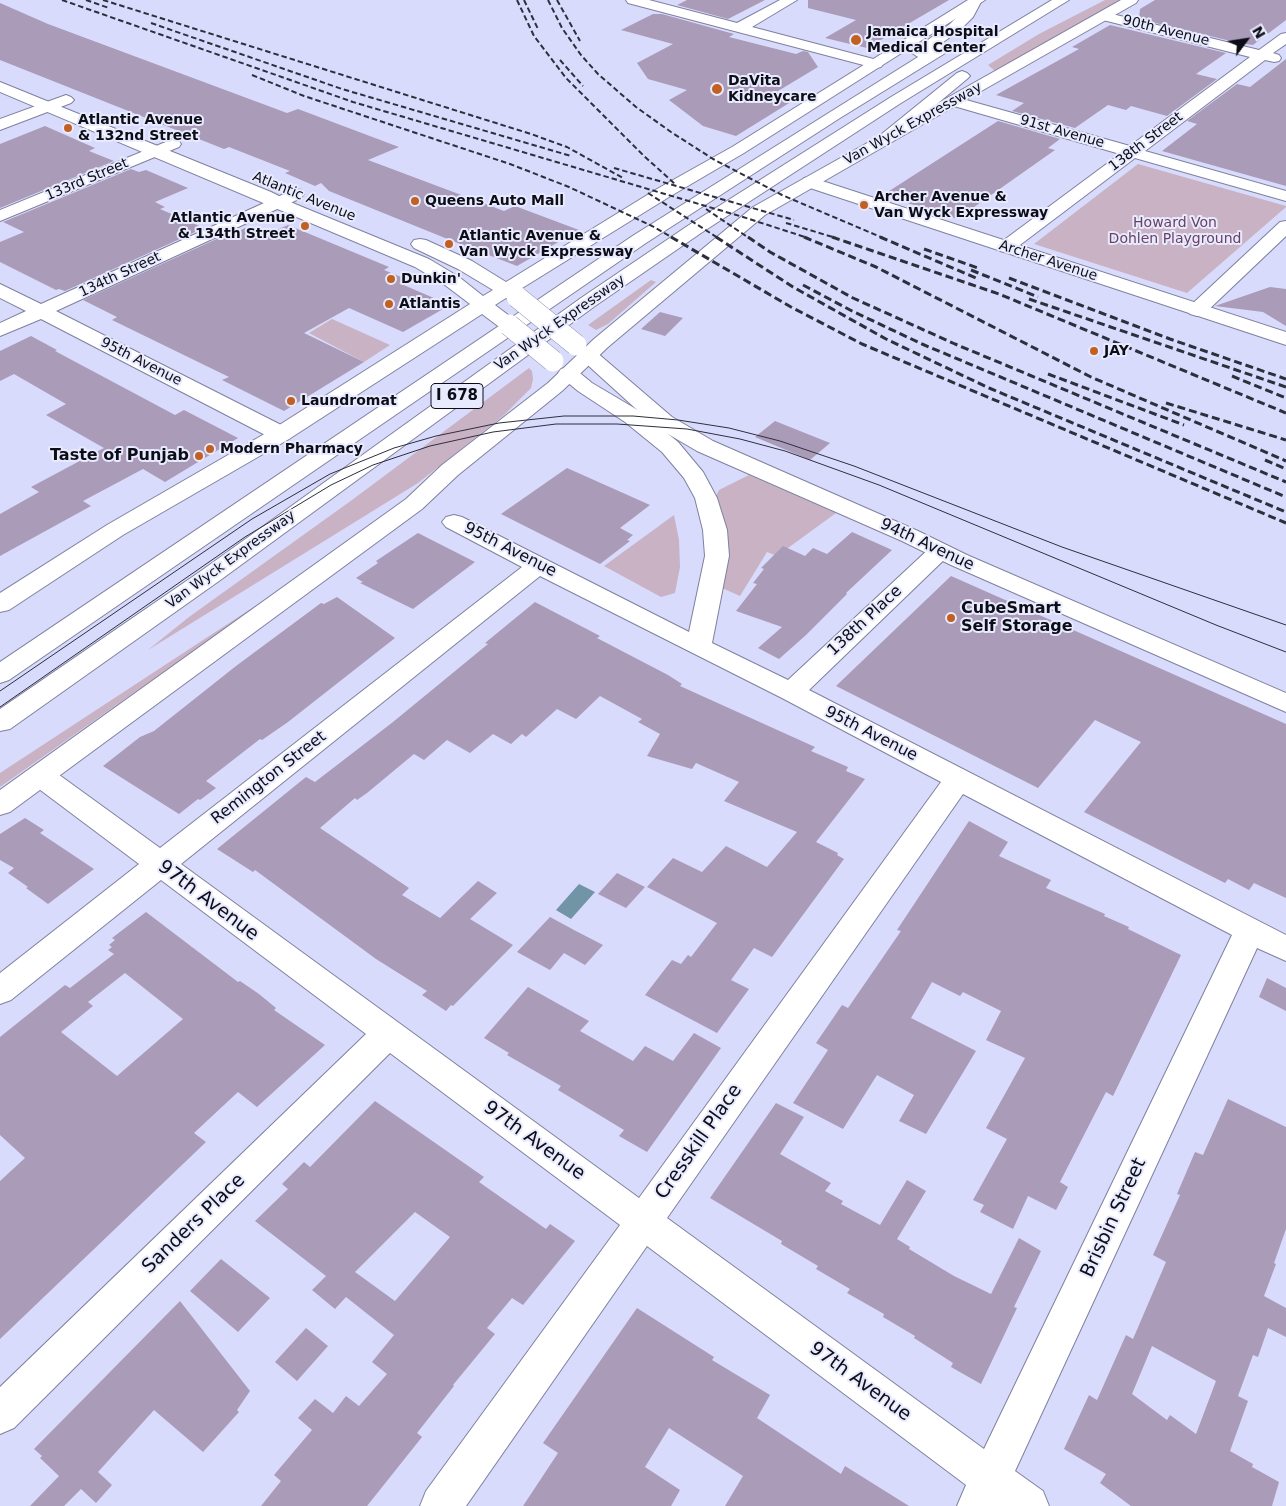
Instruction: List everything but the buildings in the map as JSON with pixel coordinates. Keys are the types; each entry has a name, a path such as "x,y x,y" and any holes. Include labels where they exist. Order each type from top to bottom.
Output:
{"main road":[{"path":"633,0 876,64"},
{"path":"739,28 790,0"},
{"name":"Van Wyck Expressway","path":"0,722 210,576 588,302 896,100 1062,0"},
{"path":"1024,22 1079,0"},
{"name":"Van Wyck Expressway","path":"41,776 414,504 450,470 555,388 560,367 759,211 1131,0"},
{"path":"0,604 115,530 281,434 489,309 664,193 738,150 976,1"},
{"path":"903,72 914,56 955,27 968,14 976,1"},
{"name":"90th Avenue","path":"1104,16 1286,61"},
{"name":"Van Wyck Expressway","path":"0,674 633,243 903,72 967,34"},
{"path":"884,140 980,61 1000,36"},
{"name":"138th Street","path":"1006,247 1286,37"},
{"name":"Atlantic Avenue","path":"0,73 392,233"},
{"name":"Atlantic Avenue","path":"0,86 434,269 489,309 560,367"},
{"path":"0,125 66,100"},
{"name":"91st Avenue","path":"953,101 1286,196"},
{"name":"133rd Street","path":"0,216 173,144"},
{"name":"Archer Avenue","path":"810,182 1286,339"},
{"name":"134th Street","path":"0,330 295,194"},
{"path":"1197,310 1286,226"},
{"path":"409,240 465,264 512,294 582,350"},
{"name":"95th Avenue","path":"0,290 281,434"},
{"name":"94th Avenue","path":"582,350 664,422 729,458 1286,703"},
{"path":"560,367 585,387 633,417 670,447 695,477 706,498 715,530 717,556 698,647"},
{"name":"95th Avenue","path":"454,522 790,692 1286,950"},
{"name":"138th Place","path":"790,692 940,551"},
{"name":"Remington Street","path":"0,991 539,565"},
{"path":"0,805 41,776"},
{"name":"97th Avenue","path":"41,776 643,1222 984,1492 1028,1506"},
{"name":"Cresskill Place","path":"441,1506 958,779"},
{"name":"Brisbin Street","path":"984,1492 1249,931"},
{"name":"Sanders Place","path":"0,1414 388,1034"}],"green space":[{"path":"1105,0 1120,0 995,71 988,65 1039,34"},
{"name":"Howard Von Dohlen Playground","path":"1138,164 1286,207 1187,293 1034,244"},
{"path":"651,280 656,282 608,324 596,330 588,325"},
{"path":"332,319 390,345 364,362 309,333"},
{"path":"529,368 532,371 533,379 531,388 504,415 418,483 148,650 189,617 352,500"},
{"path":"749,475 836,513 777,556 767,552 740,596 722,588 715,498 719,490"},
{"path":"674,515 679,540 680,567 675,593 661,597 604,566"},
{"path":"281,589 0,787 0,773"}],"water":[{"path":"579,884 595,892 571,919 556,910"}],"tram line":[{"path":"0,691 252,519 330,474 394,448 436,436 499,423 564,416 633,416 678,420 729,428 780,441 854,466 1062,547 1286,625"},
{"path":"0,707 245,537 331,485 373,465 430,446 493,432 556,424 617,424 687,429 740,439 785,451 879,485 1216,625 1286,652"}],"railway":[{"path":"62,0 353,102 743,217 808,238"},
{"path":"86,0 109,8"},
{"path":"103,0 531,134 567,147 623,178"},
{"path":"517,0 534,36 566,78 644,156 675,184"},
{"path":"524,0 538,29"},
{"path":"548,0 562,28 581,55 598,74 636,107 671,132 713,159 782,195 883,238"},
{"path":"557,0 580,41"},
{"path":"151,23 342,89 571,156"},
{"path":"560,60 583,86"},
{"path":"252,75 304,96 510,164 569,187 652,226 673,238"},
{"path":"614,168 794,220"},
{"path":"648,193 718,238"},
{"path":"706,209 749,238"},
{"path":"786,223 836,238"},
{"path":"671,237 791,307 862,344 1286,523"},
{"path":"716,237 793,287 886,339 989,388 1286,512"},
{"path":"748,237 770,252 853,298 955,344 1286,482"},
{"path":"804,237 876,267 1091,377 1286,461"},
{"path":"832,237 999,294 1286,413"},
{"path":"880,237 976,278"},
{"path":"924,249 978,268"},
{"path":"971,270 1038,297"},
{"path":"1009,278 1170,339 1286,379"},
{"path":"803,285 852,311 922,344 1286,497"},
{"path":"1029,299 1286,387"},
{"path":"1048,374 1184,425"},
{"path":"1232,376 1286,398"},
{"path":"1166,403 1286,440"},
{"path":"1265,460 1286,469"}],"place":[{"name":"Jamaica Hospital Medical Center","path":"856,40"},
{"name":"DaVita Kidneycare","path":"717,89"},
{"name":"Atlantic Avenue & 132nd Street","path":"68,128"},
{"name":"Queens Auto Mall","path":"415,201"},
{"name":"Archer Avenue & Van Wyck Expressway","path":"864,205"},
{"name":"Atlantic Avenue & 134th Street","path":"305,226"},
{"name":"Atlantic Avenue & Van Wyck Expressway","path":"449,244"},
{"name":"Dunkin'","path":"391,279"},
{"name":"Atlantis","path":"389,304"},
{"name":"JAY","path":"1094,351"},
{"name":"Laundromat","path":"291,401"},
{"name":"Modern Pharmacy","path":"210,449"},
{"name":"Taste of Punjab","path":"199,456"},
{"name":"CubeSmart Self Storage","path":"951,618"}]}
